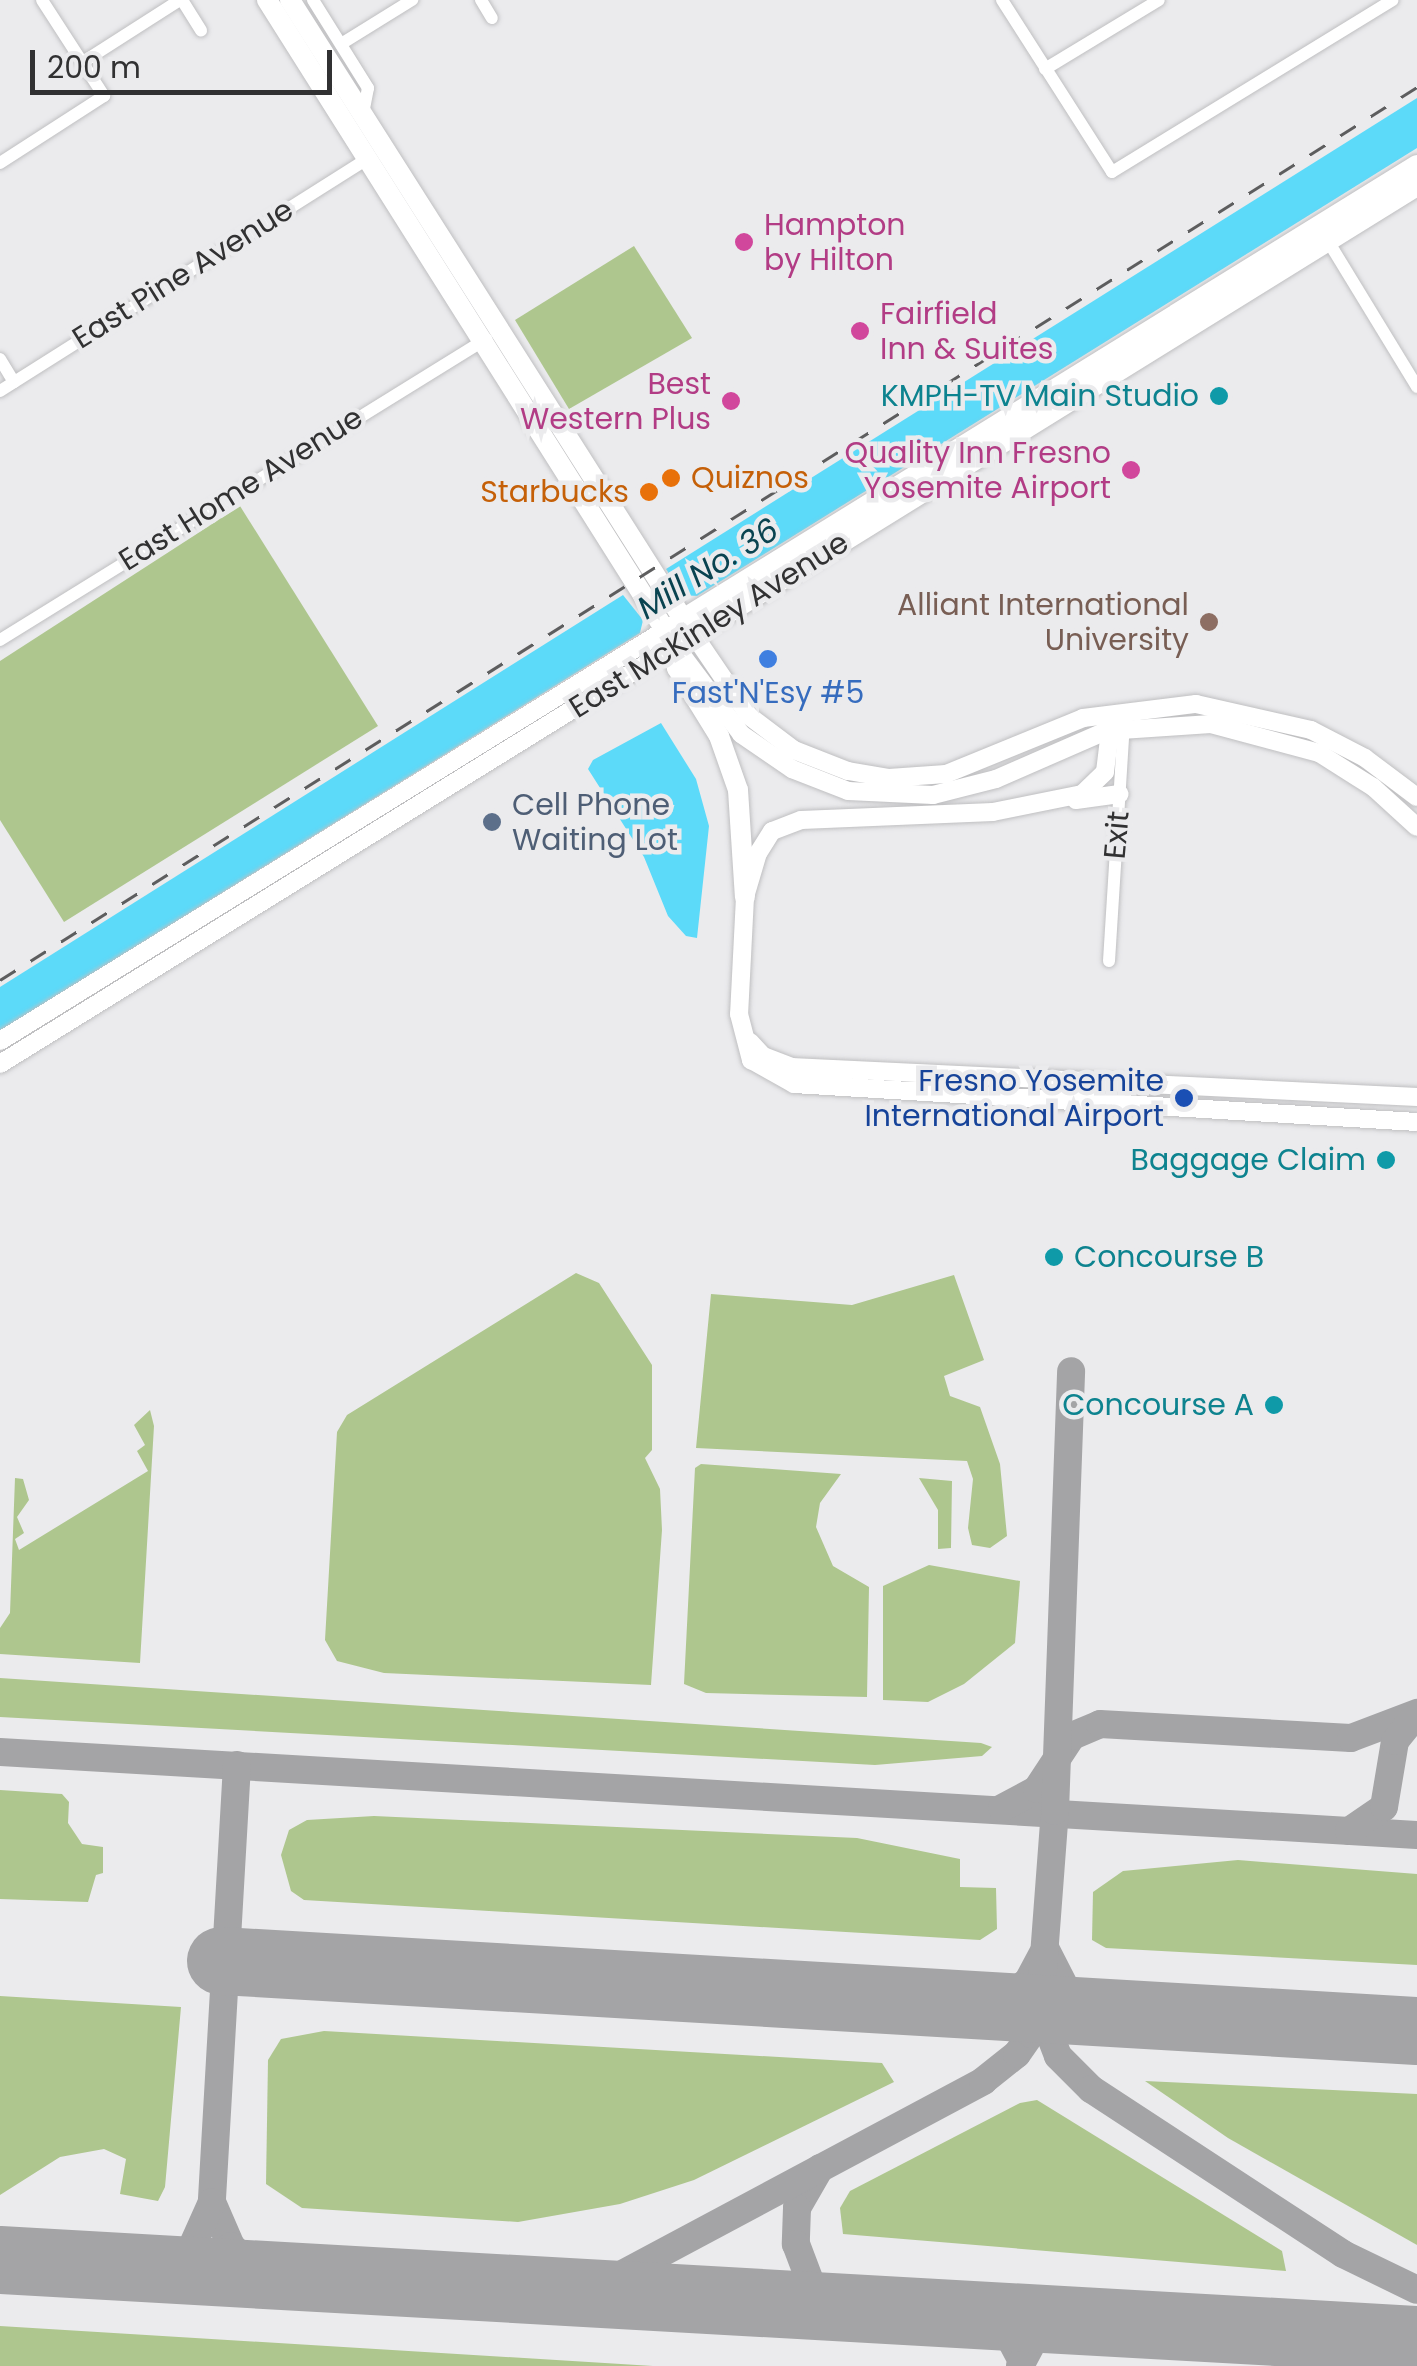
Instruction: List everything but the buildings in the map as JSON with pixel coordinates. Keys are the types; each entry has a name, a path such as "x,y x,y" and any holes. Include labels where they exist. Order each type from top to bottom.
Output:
{"main road":[{"path":"266,0 306,62 421,220 445,243 531,379 741,734 792,770 848,791 898,797 952,792 1117,723 1182,703 1262,714 1346,746 1417,797"},
{"path":"290,0 363,114 374,151 482,340 667,614 677,668 719,736 738,790 746,897 738,1014 751,1060 794,1084 1417,1122"},
{"path":"1328,241 1330,229 1417,166"},
{"name":"East McKinley Avenue","path":"6,1036 667,614 1040,398 1417,166"},
{"name":"East McKinley Avenue","path":"0,1064 667,614 926,491 1417,186"},
{"path":"926,491 936,474 1040,398"},
{"path":"1117,723 1228,726 1360,766 1417,812"},
{"path":"1046,804 1100,780 1117,723"},
{"path":"1319,753 1373,787 1417,828"},
{"path":"746,897 761,845 790,822 1046,804 1120,794"},
{"path":"37,1041 43,1027 131,959"},
{"path":"738,1014 754,1048 792,1068 1417,1098"},
{"path":"0,1055 13,1045 6,1036"},
{"path":"1068,1101 1070,1079"}],"street":[{"path":"0,162 104,96 42,0"},
{"path":"83,62 181,0 201,30"},
{"path":"313,0 368,88 363,114"},
{"path":"341,44 412,0"},
{"path":"480,0 492,18"},
{"path":"1002,0 1112,172 1393,0"},
{"path":"1045,69 1159,0"},
{"name":"East Pine Avenue","path":"0,390 374,151"},
{"path":"1328,241 1417,386"},
{"path":"482,340 494,340 516,373 531,379"},
{"name":"East Home Avenue","path":"0,640 482,340"},
{"path":"0,358 14,382"},
{"name":"Exit","path":"1109,960 1120,794 1117,723"}],"green space":[{"path":"634,246 692,338 569,409 515,320"},
{"path":"240,506 378,726 64,922 0,820 0,661"},
{"path":"576,1273 599,1283 652,1365 652,1450 645,1458 660,1489 662,1530 651,1685 384,1673 337,1661 325,1640 337,1432 347,1415"},
{"path":"954,1275 984,1360 944,1376 950,1396 980,1407 1000,1464 1007,1536 990,1548 972,1545 968,1528 973,1479 967,1461 696,1448 711,1294 852,1305"},
{"path":"150,1410 154,1426 140,1663 0,1654 0,1628 10,1613 15,1478 23,1479 29,1500 17,1517 24,1533 15,1539 19,1550 148,1471 137,1451 145,1445 134,1425"},
{"path":"701,1464 841,1474 820,1503 816,1527 833,1566 869,1587 867,1697 706,1693 684,1684 695,1468"},
{"path":"919,1478 952,1481 951,1548 938,1549 938,1510"},
{"path":"929,1565 1020,1581 1015,1643 964,1684 928,1702 883,1700 883,1586"},
{"path":"0,1678 981,1743 992,1747 982,1756 875,1765 0,1717"},
{"path":"0,1790 62,1794 69,1802 68,1823 82,1844 103,1847 103,1873 96,1875 88,1902 0,1899"},
{"path":"374,1816 857,1838 960,1859 960,1887 996,1888 997,1929 980,1940 304,1900 291,1891 281,1855 289,1830 307,1820"},
{"path":"1238,1860 1417,1874 1417,1965 1106,1948 1092,1940 1093,1892 1123,1871"},
{"path":"0,1996 181,2007 165,2187 158,2201 120,2194 126,2159 104,2149 60,2157 0,2195"},
{"path":"324,2031 882,2063 894,2082 694,2180 620,2204 518,2222 302,2208 266,2184 268,2060 281,2039"},
{"path":"1145,2081 1417,2094 1417,2245 1228,2138"},
{"path":"1037,2100 1282,2251 1286,2271 843,2234 840,2208 850,2191 1020,2103"},
{"path":"0,2326 653,2366 0,2366"}],"water":[{"name":"Mill No. 36","path":"1417,98 1417,148 697,596 682,595 666,569"},
{"path":"623,595 643,620 640,633 0,1031 0,987"},
{"path":"661,723 696,779 709,826 697,938 686,936 668,916 644,857 588,769 593,760"}],"taxiway":[{"path":"583,2295 983,2081 1017,2054 1031,2034 1040,2009 1055,1811 1071,1371"},
{"path":"1002,1808 1037,1789 1072,1736 1100,1724 1351,1738 1417,1713"},
{"path":"1349,1831 1384,1807 1395,1741 1413,1719"},
{"path":"0,1752 1417,1835"},
{"path":"237,1765 212,2202 231,2246 261,2275"},
{"path":"1046,1950 1068,1993 1088,2006 1129,2014"},
{"path":"942,2003 984,2003 1011,1994 1028,1981 1042,1955"},
{"path":"1040,2009 1058,2056 1091,2089 1343,2254 1417,2290"},
{"path":"820,2168 797,2208 796,2244 813,2289 838,2308"},
{"path":"164,2270 191,2249 212,2202"},
{"path":"981,2316 1006,2331 1020,2357"},
{"path":"1020,2366 1037,2334 1070,2321"},
{"path":"1328,2335 1417,2327"}],"runway":[{"path":"221,1961 1417,2031"},
{"path":"0,2260 1417,2340"}],"railway":[{"path":"0,980 1417,87"}],"place":[{"name":"Hampton by Hilton","path":"744,242"},
{"name":"Fairfield Inn & Suites","path":"860,331"},
{"name":"KMPH-TV Main Studio","path":"1219,396"},
{"name":"Best Western Plus","path":"731,401"},
{"name":"Quality Inn Fresno Yosemite Airport","path":"1131,470"},
{"name":"Quiznos","path":"671,478"},
{"name":"Starbucks","path":"649,492"},
{"name":"Alliant International University","path":"1209,622"},
{"name":"Fast'N'Esy #5","path":"768,659"},
{"name":"Cell Phone Waiting Lot","path":"492,822"},
{"name":"Fresno Yosemite International Airport","path":"1184,1098"},
{"name":"Baggage Claim","path":"1386,1160"},
{"name":"Concourse B","path":"1054,1257"},
{"name":"Concourse A","path":"1274,1405"}]}
